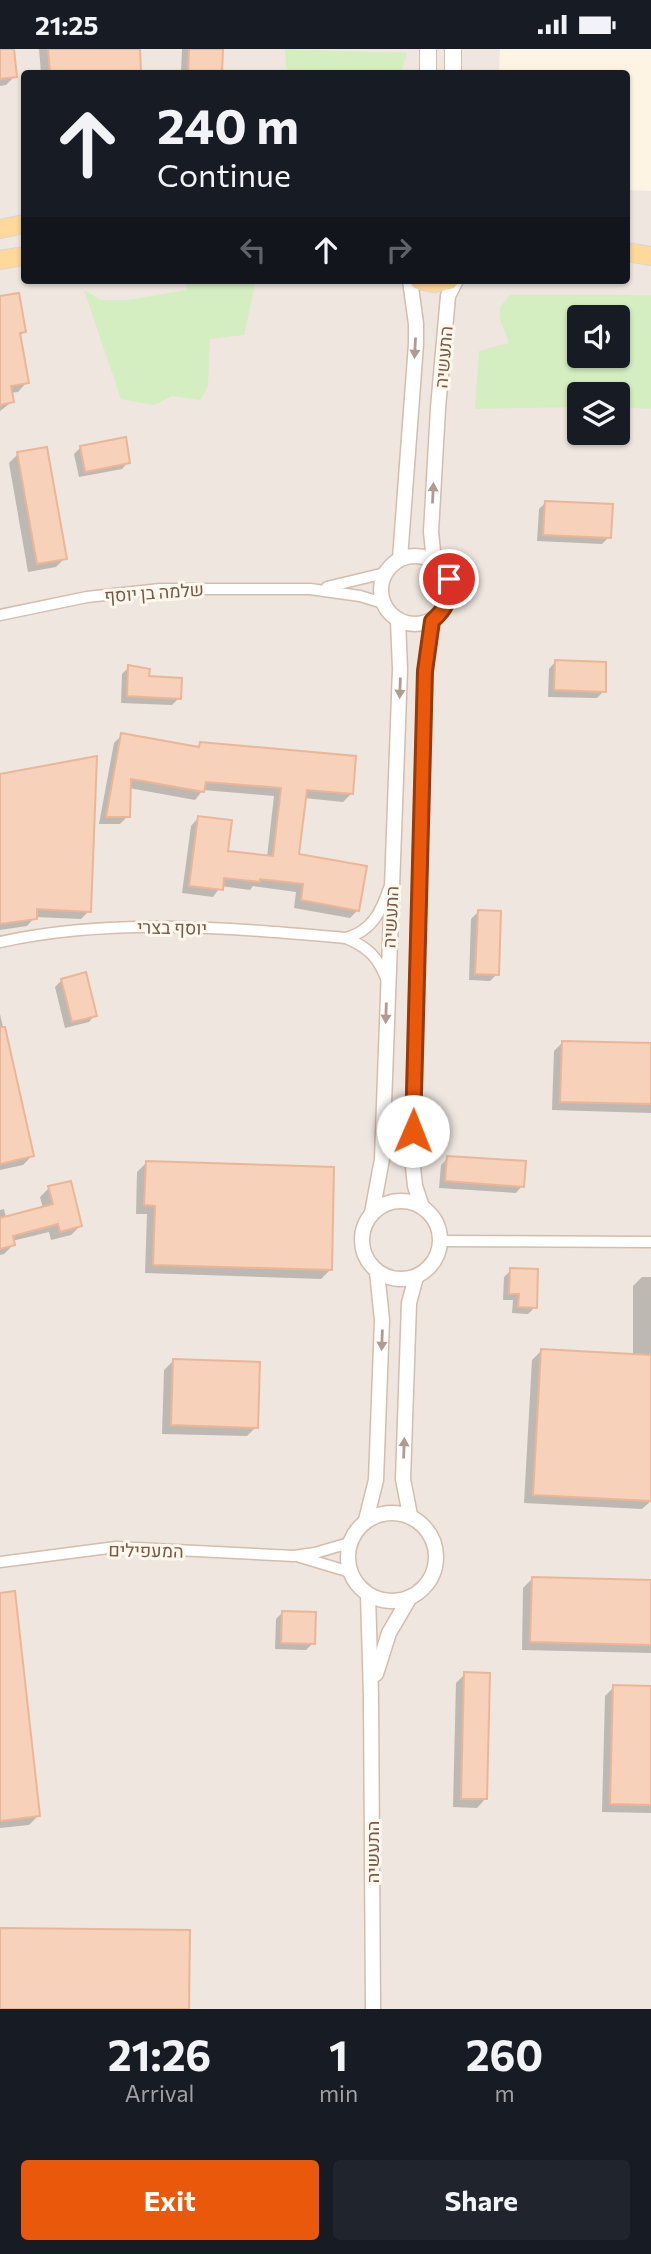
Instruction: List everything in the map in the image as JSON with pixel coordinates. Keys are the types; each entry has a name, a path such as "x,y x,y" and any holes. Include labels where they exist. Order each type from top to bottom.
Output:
{"main road":[{"path":"428,49 428,70"},
{"path":"453,49 453,70"},
{"path":"0,229 21,225"},
{"path":"630,253 651,256"},
{"path":"0,260 21,256"},
{"path":"630,262 651,262"}],"street":[{"name":"התעשיה","path":"400,559 416,344 411,284"},
{"name":"התעשיה","path":"434,560 431,532 438,408 449,296 454,284"},
{"path":"411,555 434,560 449,579 448,603 432,621 409,624 398,620 388,612 383,603 382,583 385,573 400,559 411,555"},
{"name":"שלמה בן יוסף","path":"310,589 385,573"},
{"name":"שלמה בן יוסף","path":"0,615 87,597 160,589 310,589 360,596 383,603"},
{"name":"התעשיה","path":"372,1213 382,1159 400,670 398,620"},
{"name":"התעשיה","path":"422,1207 415,1187 412,1158 425,671 432,621"},
{"path":"346,938 359,935 376,918 392,880"},
{"name":"יוסף בצרי","path":"0,942 22,937 116,927 231,928 346,938 371,952 383,969 387,981"},
{"path":"396,1201 410,1202 422,1207 432,1216 438,1228 440,1241 433,1262 416,1277 403,1280 389,1278 377,1272 362,1250 365,1224 372,1213 383,1205 396,1201"},
{"path":"440,1241 651,1242"},
{"path":"366,1520 376,1480 382,1319 377,1272"},
{"path":"410,1515 403,1479 409,1303 416,1277"},
{"path":"380,1513 410,1515 426,1529 436,1549 436,1564 431,1578 422,1589 410,1597 396,1601 381,1600 357,1585 350,1572 347,1557 349,1543 366,1520 380,1513"},
{"name":"המעפילים","path":"0,1562 116,1546 294,1556 349,1543"},
{"name":"המעפילים","path":"294,1556 350,1572"},
{"name":"התעשיה","path":"368,1594 373,2009"},
{"name":"התעשיה","path":"371,1696 388,1633 410,1597"}],"shaded area":[{"path":"0,49 500,49 499,70 21,70 21,284 630,284 630,190 651,191 651,2009 0,2009"}],"green space":[{"path":"285,49 407,53 402,70 288,70"},
{"path":"186,284 255,284 244,335 210,339 208,386 200,400 172,396 154,405 121,399 84,290 101,300 129,300 187,290"},
{"path":"510,295 651,295 651,409 630,408 630,382 567,382 567,407 475,409 479,351 509,343 500,319 500,307"}],"building":[{"path":"0,49 14,49 17,77 0,79"},
{"path":"48,49 140,49 141,70 50,70"},
{"path":"189,49 223,49 222,70 188,70"},
{"path":"19,293 26,332 20,333 29,383 11,386 14,402 0,405 0,296"},
{"path":"126,437 130,463 85,472 80,446"},
{"path":"47,447 67,559 37,564 17,452"},
{"path":"545,501 613,504 611,538 543,535"},
{"path":"555,660 606,662 606,692 554,690"},
{"path":"128,665 150,669 149,676 182,678 181,699 127,696"},
{"path":"121,733 199,747 200,742 356,756 353,794 307,790 299,854 367,866 359,911 301,900 303,884 224,878 223,890 189,886 198,816 232,820 228,851 273,856 281,788 206,782 204,792 131,779 130,817 106,817"},
{"path":"97,756 91,912 37,909 37,919 0,924 0,774"},
{"path":"478,910 501,911 499,975 475,974"},
{"path":"86,972 97,1016 72,1022 61,979"},
{"path":"0,1027 5,1027 34,1156 0,1164"},
{"path":"562,1041 651,1043 651,1104 560,1102"},
{"path":"447,1156 526,1161 524,1187 445,1181"},
{"path":"146,1161 334,1167 332,1270 153,1265 155,1206 144,1205"},
{"path":"71,1181 82,1226 60,1232 58,1224 13,1236 15,1245 0,1249 0,1218 53,1204 48,1186"},
{"path":"510,1268 538,1269 537,1308 518,1307 519,1294 509,1294"},
{"path":"541,1349 651,1355 651,1501 533,1495"},
{"path":"173,1359 260,1362 258,1428 171,1425"},
{"path":"532,1577 651,1580 651,1645 530,1642"},
{"path":"15,1591 40,1816 0,1821 0,1593"},
{"path":"282,1611 316,1612 315,1644 281,1643"},
{"path":"464,1672 490,1673 487,1799 461,1799"},
{"path":"613,1685 651,1686 651,1805 610,1804"},
{"path":"0,1928 190,1930 189,2009 0,2009"}],"route":[{"path":"413,1131 425,671 432,621 448,603 449,579"}]}
